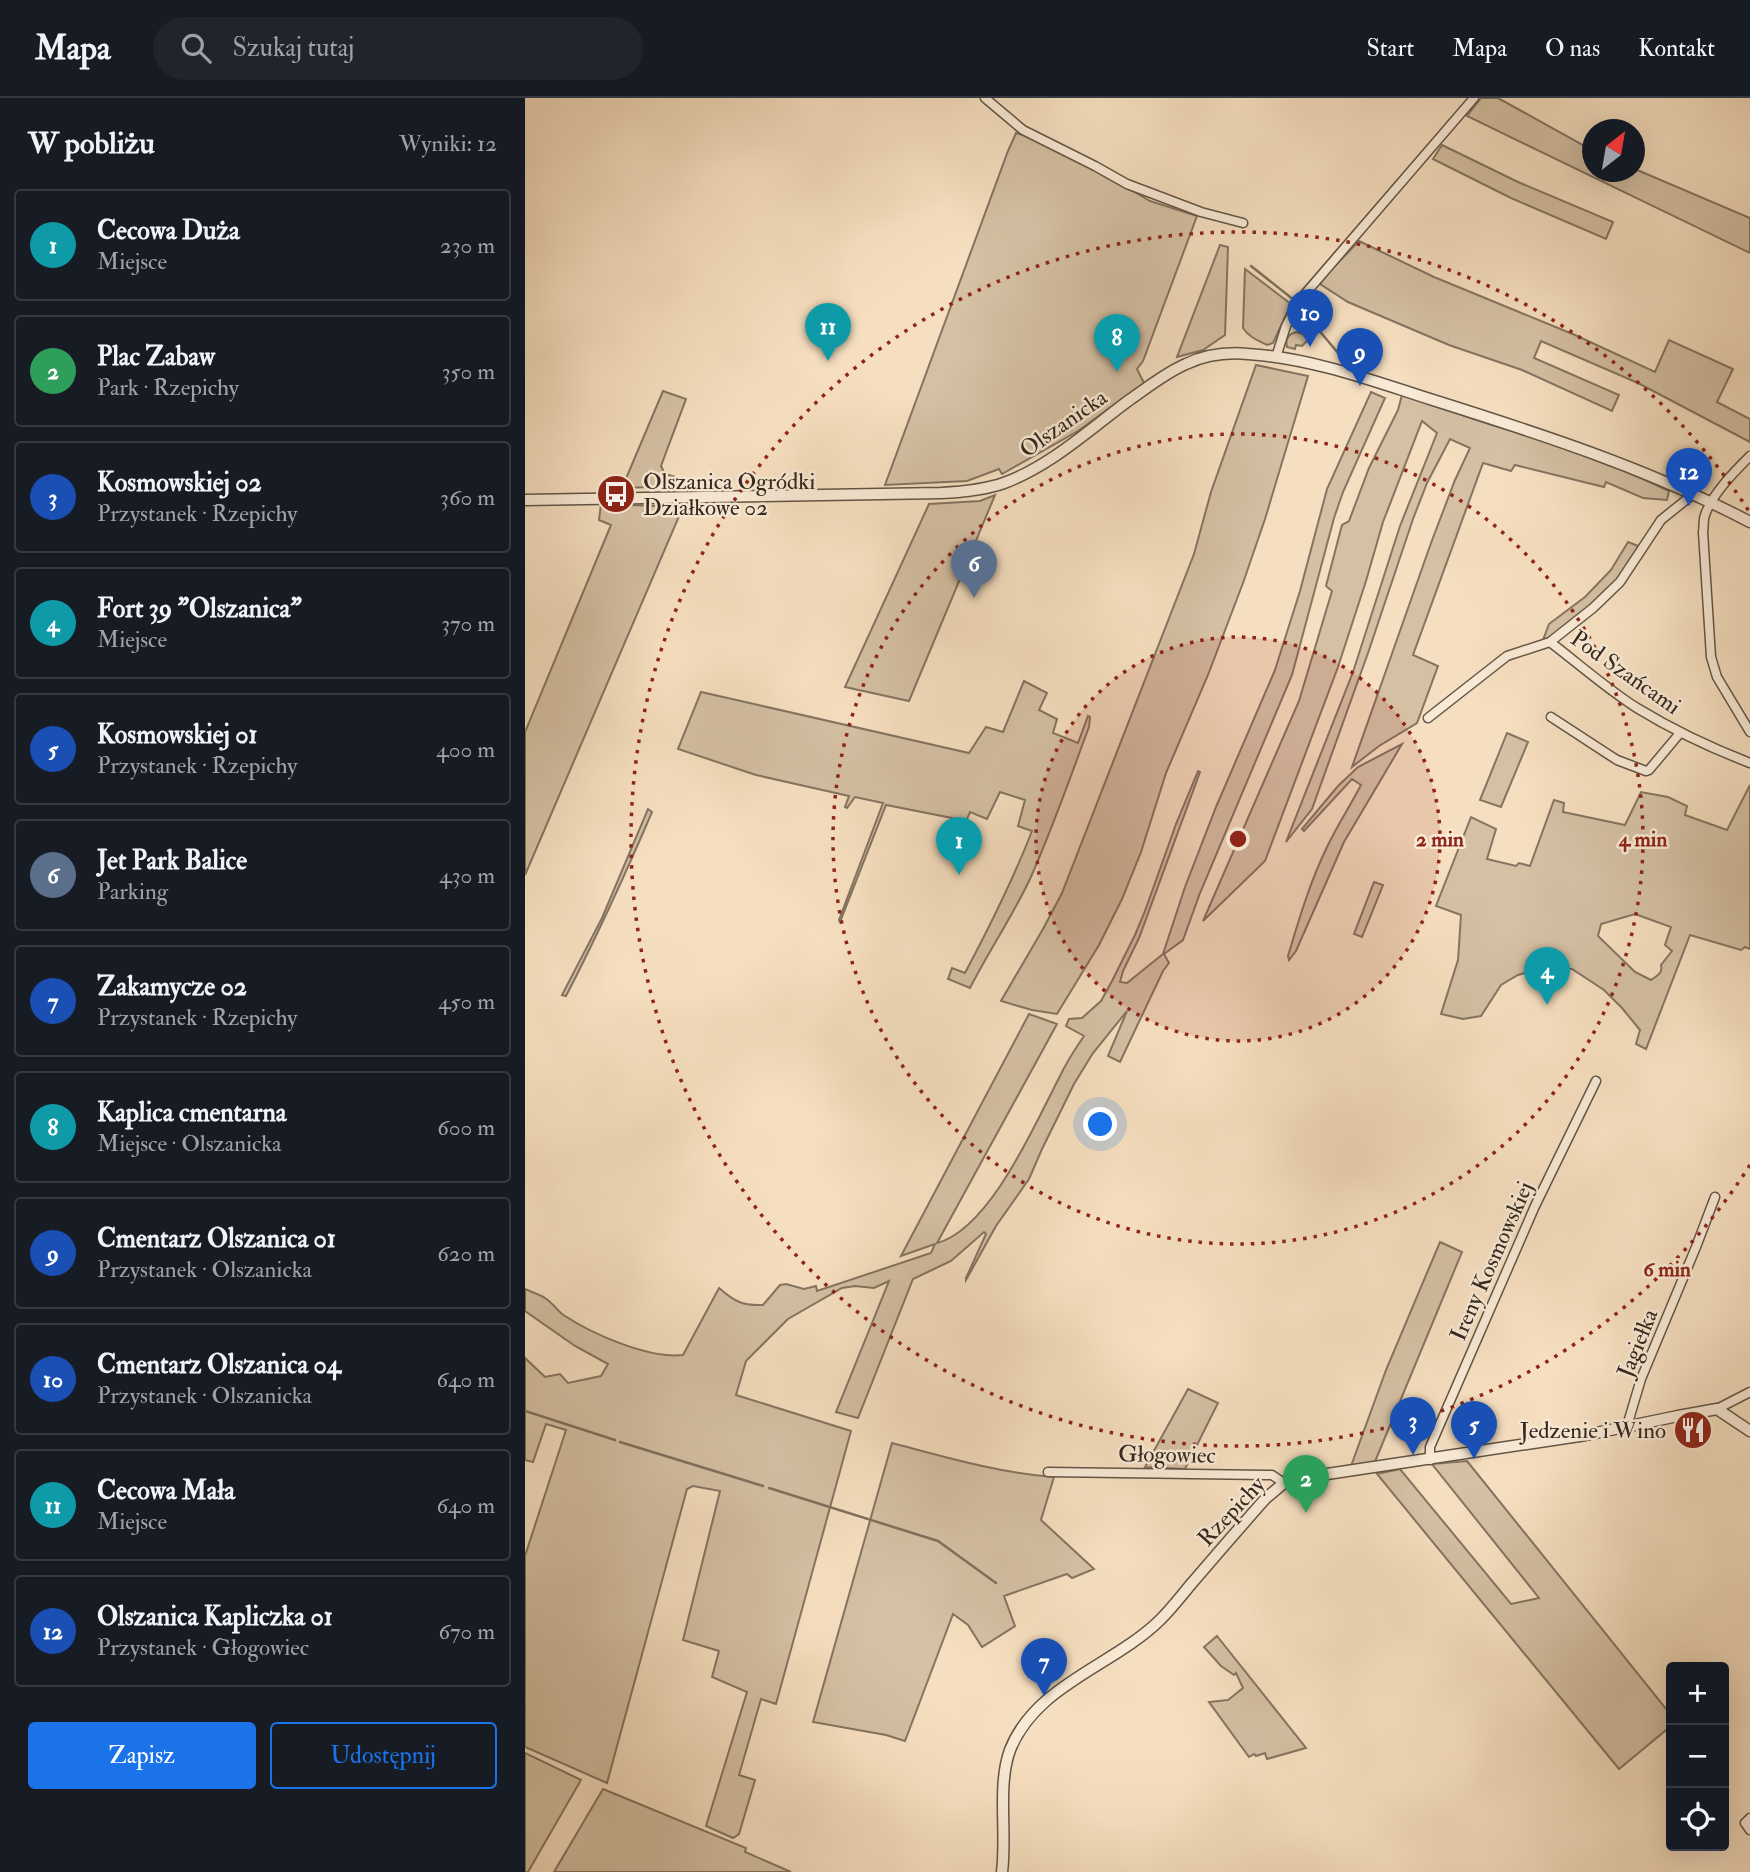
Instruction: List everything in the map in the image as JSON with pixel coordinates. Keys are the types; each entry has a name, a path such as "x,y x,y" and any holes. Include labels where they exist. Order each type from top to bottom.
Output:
{"street":[{"path":"985,98 1023,130 1127,184 1201,212 1243,223"},
{"path":"1276,357 1286,326 1299,301 1474,98"},
{"name":"Olszanicka","path":"525,500 928,494 976,490 1006,482 1042,463 1151,385 1188,362 1225,354 1276,357 1334,369 1552,438 1641,472 1750,522"},
{"path":"1750,456 1735,470 1711,503 1704,516 1703,532 1711,657 1717,677 1750,732"},
{"path":"1428,718 1507,656 1550,642 1594,608 1620,582 1661,520 1692,495"},
{"name":"Pod Szańcami","path":"1550,642 1635,707 1680,733 1750,763"},
{"name":"Pod Szańcami","path":"1551,718 1617,760 1646,771 1680,733"},
{"name":"Ireny Kosmowskiej","path":"1430,1460 1430,1447 1507,1269 1596,1081"},
{"name":"Jagiełka","path":"1627,1426 1641,1379 1715,1197"},
{"path":"1750,1392 1717,1409 1750,1431"},
{"name":"Rzepichy","path":"1002,1872 1007,1761 1018,1733 1031,1714 1060,1690 1137,1641 1161,1619 1266,1498 1284,1483 1314,1476 1586,1435 1717,1409"},
{"name":"Głogowiec","path":"1048,1472 1272,1475 1284,1483"},
{"path":"1750,1818 1745,1823 1750,1830"}],"shaded area":[{"path":"1481,98 1498,98 1582,144 1582,172 1467,116"},
{"path":"1016,133 1033,138 1098,170 1150,201 1197,216 1143,361 1137,369 1144,383 1078,431 1002,474 999,469 967,481 885,485 1008,151"},
{"path":"1442,145 1518,182 1613,222 1606,239 1511,198 1433,159"},
{"path":"1645,173 1750,218 1750,253 1603,182 1645,182"},
{"path":"1359,241 1434,277 1575,335 1655,372 1669,340 1733,369 1717,402 1750,419 1750,442 1638,383 1541,341 1534,358 1619,395 1612,411 1522,370 1449,345 1348,302 1320,284"},
{"path":"1220,245 1228,247 1225,335 1203,350 1177,357"},
{"path":"1245,269 1291,304 1273,343 1267,345 1243,328"},
{"path":"1296,332 1303,334 1308,340 1302,346 1296,345 1295,349 1287,347 1288,337"},
{"path":"1256,365 1308,376 1243,583 1208,675 1166,773 1141,852 1099,945 1057,1014 1001,1001 1062,893 1194,554 1211,492"},
{"path":"663,391 686,399 661,466 665,474 690,481 686,486 622,488"},
{"path":"1371,392 1385,398 1334,518 1292,675 1200,893 1183,940 1164,954 1169,963 1120,1062 1108,1056 1127,1011 1093,1053 1074,1084 1029,1179 996,1226 966,1280 986,1234 984,1232 951,1261 913,1279 858,1418 836,1412 889,1281 874,1288 842,1288 788,1319 746,1361 736,1395 851,1431 776,1704 761,1699 739,1775 755,1780 739,1834 733,1838 706,1826 747,1692 712,1677 719,1651 683,1640 720,1491 693,1486 687,1489 607,1783 525,1747 525,1556 566,1430 546,1424 533,1462 525,1460 525,1358 545,1377 560,1374 568,1383 601,1376 608,1364 575,1346 525,1311 525,1289 545,1298 562,1314 606,1338 655,1353 683,1355 719,1288 739,1302 763,1305 780,1285 804,1289 816,1286 817,1291 931,1253 935,1244 901,1256 1029,1014 1057,1024 937,1243 956,1234 975,1218 993,1197 1024,1147 1084,1036 1066,1026 1069,1019 1082,1018 1101,1001 1135,935 1198,771 1200,772 1139,938 1120,982 1127,983 1163,954 1216,807 1275,670 1300,591 1327,489"},
{"path":"1402,395 1613,465 1669,491 1667,500 1643,498 1606,482 1604,487 1515,465 1511,471 1483,463 1413,655 1438,666 1417,723 1379,746 1352,767 1431,543 1470,448 1450,439 1427,483 1413,519 1312,809 1286,842 1353,672 1400,526 1437,433 1422,421 1383,522 1338,667 1265,861 1203,921 1299,701 1332,591 1326,586 1342,525 1349,521 1369,468 1398,410"},
{"path":"995,495 909,701 845,687 929,504 980,501"},
{"path":"601,504 683,507 525,875 525,732 611,525 599,520"},
{"path":"1628,542 1641,547 1626,581 1599,608 1555,643 1543,640 1549,624 1585,597 1611,570"},
{"path":"1024,681 1047,693 1039,710 1057,719 1053,733 1078,743 1088,716 1089,727 1030,879 970,988 948,979 952,968 965,973 1017,867 1032,831 1018,826 1025,800 1000,792 987,819 970,812 964,826 957,819 886,805 840,922 883,803 855,797 847,808 845,807 849,796 756,775 678,749 701,692 969,753 986,727 1003,732"},
{"path":"1507,733 1528,742 1501,807 1480,800"},
{"path":"1402,744 1344,842 1296,951 1289,960 1296,928 1315,874 1361,785 1352,779 1304,831 1302,829 1338,786 1358,767"},
{"path":"1750,785 1750,949 1745,947 1741,950 1690,935 1646,1049 1636,1044 1640,1030 1622,1008 1604,990 1572,969 1538,969 1518,975 1501,985 1481,1016 1463,1019 1441,1014 1458,960 1461,915 1436,906 1471,817 1496,829 1487,859 1516,866 1519,863 1530,866 1554,800 1564,803 1563,812 1625,825 1641,792 1668,797 1687,806 1685,815 1727,830","holes":["1635,914 1671,927 1665,945 1672,951 1661,965 1659,974 1651,980 1635,972 1598,936 1601,924"]},
{"path":"648,809 652,812 611,905 566,996 562,995 602,918"},
{"path":"1374,882 1383,885 1362,937 1354,934"},
{"path":"1440,1242 1462,1252 1374,1464 1351,1466 1386,1370"},
{"path":"1188,1389 1218,1403 1185,1469 1145,1467"},
{"path":"892,1443 993,1468 1054,1477 1041,1520 1094,1569 1072,1578 1067,1574 1004,1596 1015,1626 982,1647 968,1625 953,1614 905,1741 813,1722"},
{"path":"1467,1461 1666,1709 1666,1730 1619,1769 1377,1474 1400,1469 1511,1604 1539,1598 1432,1464"},
{"path":"1217,1636 1306,1748 1267,1759 1265,1753 1249,1757 1209,1702 1228,1700 1243,1688 1236,1673 1234,1675 1221,1666 1204,1647"},
{"path":"525,1753 581,1780 528,1872 525,1872"},
{"path":"603,1789 746,1848 745,1852 791,1872 554,1872"}],"waterway":[{"path":"1251,266 1294,300 1455,114"},
{"path":"1301,309 1349,366"},
{"path":"525,1411 615,1440"},
{"path":"620,1442 763,1486"},
{"path":"769,1488 938,1541 996,1583"}],"place":[{"name":"Cmentarz Olszanica 04","path":"1310,347"},
{"name":"Cecowa Mała","path":"828,361"},
{"name":"Kaplica cmentarna","path":"1117,372"},
{"name":"Cmentarz Olszanica 01","path":"1360,386"},
{"name":"Olszanica Ogródki Działkowe 02","path":"616,494"},
{"name":"Olszanica Kapliczka 01","path":"1689,506"},
{"name":"Jet Park Balice","path":"974,598"},
{"name":"Cecowa Duża","path":"959,875"},
{"name":"Fort 39 \"Olszanica\"","path":"1547,1005"},
{"name":"Jedzenie i Wino","path":"1693,1430"},
{"name":"Kosmowskiej 02","path":"1413,1455"},
{"name":"Kosmowskiej 01","path":"1474,1459"},
{"name":"Plac Zabaw","path":"1306,1513"},
{"name":"Zakamycze 02","path":"1044,1696"}]}
